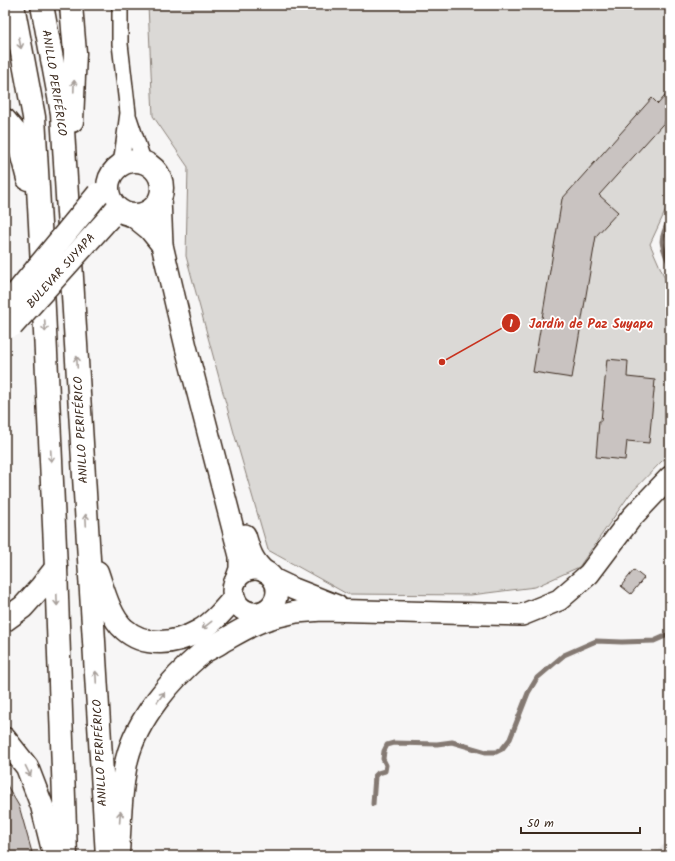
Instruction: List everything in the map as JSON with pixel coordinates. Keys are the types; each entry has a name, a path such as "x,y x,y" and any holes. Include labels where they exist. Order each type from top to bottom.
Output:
{"main road":[{"name":"ANILLO PERIFÉRICO","path":"13,5 34,117 56,568 66,856"},
{"name":"ANILLO PERIFÉRICO","path":"42,5 62,113 107,856"},
{"path":"67,194 75,53 71,5"},
{"path":"5,120 16,133 40,224"},
{"path":"136,161 144,163 152,167 161,182 162,190 160,198 155,206 141,215 120,214 109,196 109,180 128,162 136,161"},
{"name":"BULEVAR SUYAPA","path":"7,313 109,180"},
{"name":"BULEVAR SUYAPA","path":"7,313 120,214"},
{"path":"88,544 109,607 123,629 136,638 164,642 181,640 199,631 218,617 235,589"},
{"path":"5,620 23,608 56,568"},
{"path":"118,856 123,784 127,758 145,717 170,685 203,653 243,629 271,615"},
{"path":"5,739 28,767 42,806 52,846 58,856"}],"street":[{"path":"120,5 120,44 128,113 144,163"},
{"path":"109,180 128,113"},
{"path":"160,198 162,245 186,347 240,556 240,569 235,589 238,605 244,610 251,613 271,615 322,610 522,615 559,600 589,574 632,517 670,477"},
{"path":"120,214 149,229 162,245"},
{"path":"186,347 193,350 197,356 250,553 256,564 269,575 276,587 276,596 273,604 266,610 271,615"},
{"path":"235,589 242,574 249,570 257,570 294,589 348,610"},
{"path":"271,615 292,610 295,604 296,596 294,589"}],"shaded area":[{"path":"148,5 670,5 670,201 650,244 670,290 670,455 662,461 630,494 579,567 535,587 471,595 347,594 268,550 234,433 186,256 188,167 153,116"},
{"path":"670,840 670,856 650,856"}],"building":[{"path":"670,90 670,116 599,195 618,212 596,236 572,378 533,372 562,199 652,98 658,104"},
{"path":"607,359 628,361 627,377 655,380 649,443 627,441 625,460 596,457"},
{"path":"634,570 644,578 631,594 621,586"},
{"path":"5,782 19,806 33,856 5,856"}],"waterway":[{"path":"670,218 664,232 662,242 670,265"},
{"path":"373,804 375,776 378,773 385,771 386,765 383,759 384,751 387,745 394,743 437,744 452,742 486,752 496,752 502,749 510,739 528,693 537,678 564,655 596,641 654,641 670,634"}],"place":[{"name":"Jardín de Paz Suyapa","path":"442,362"}]}
